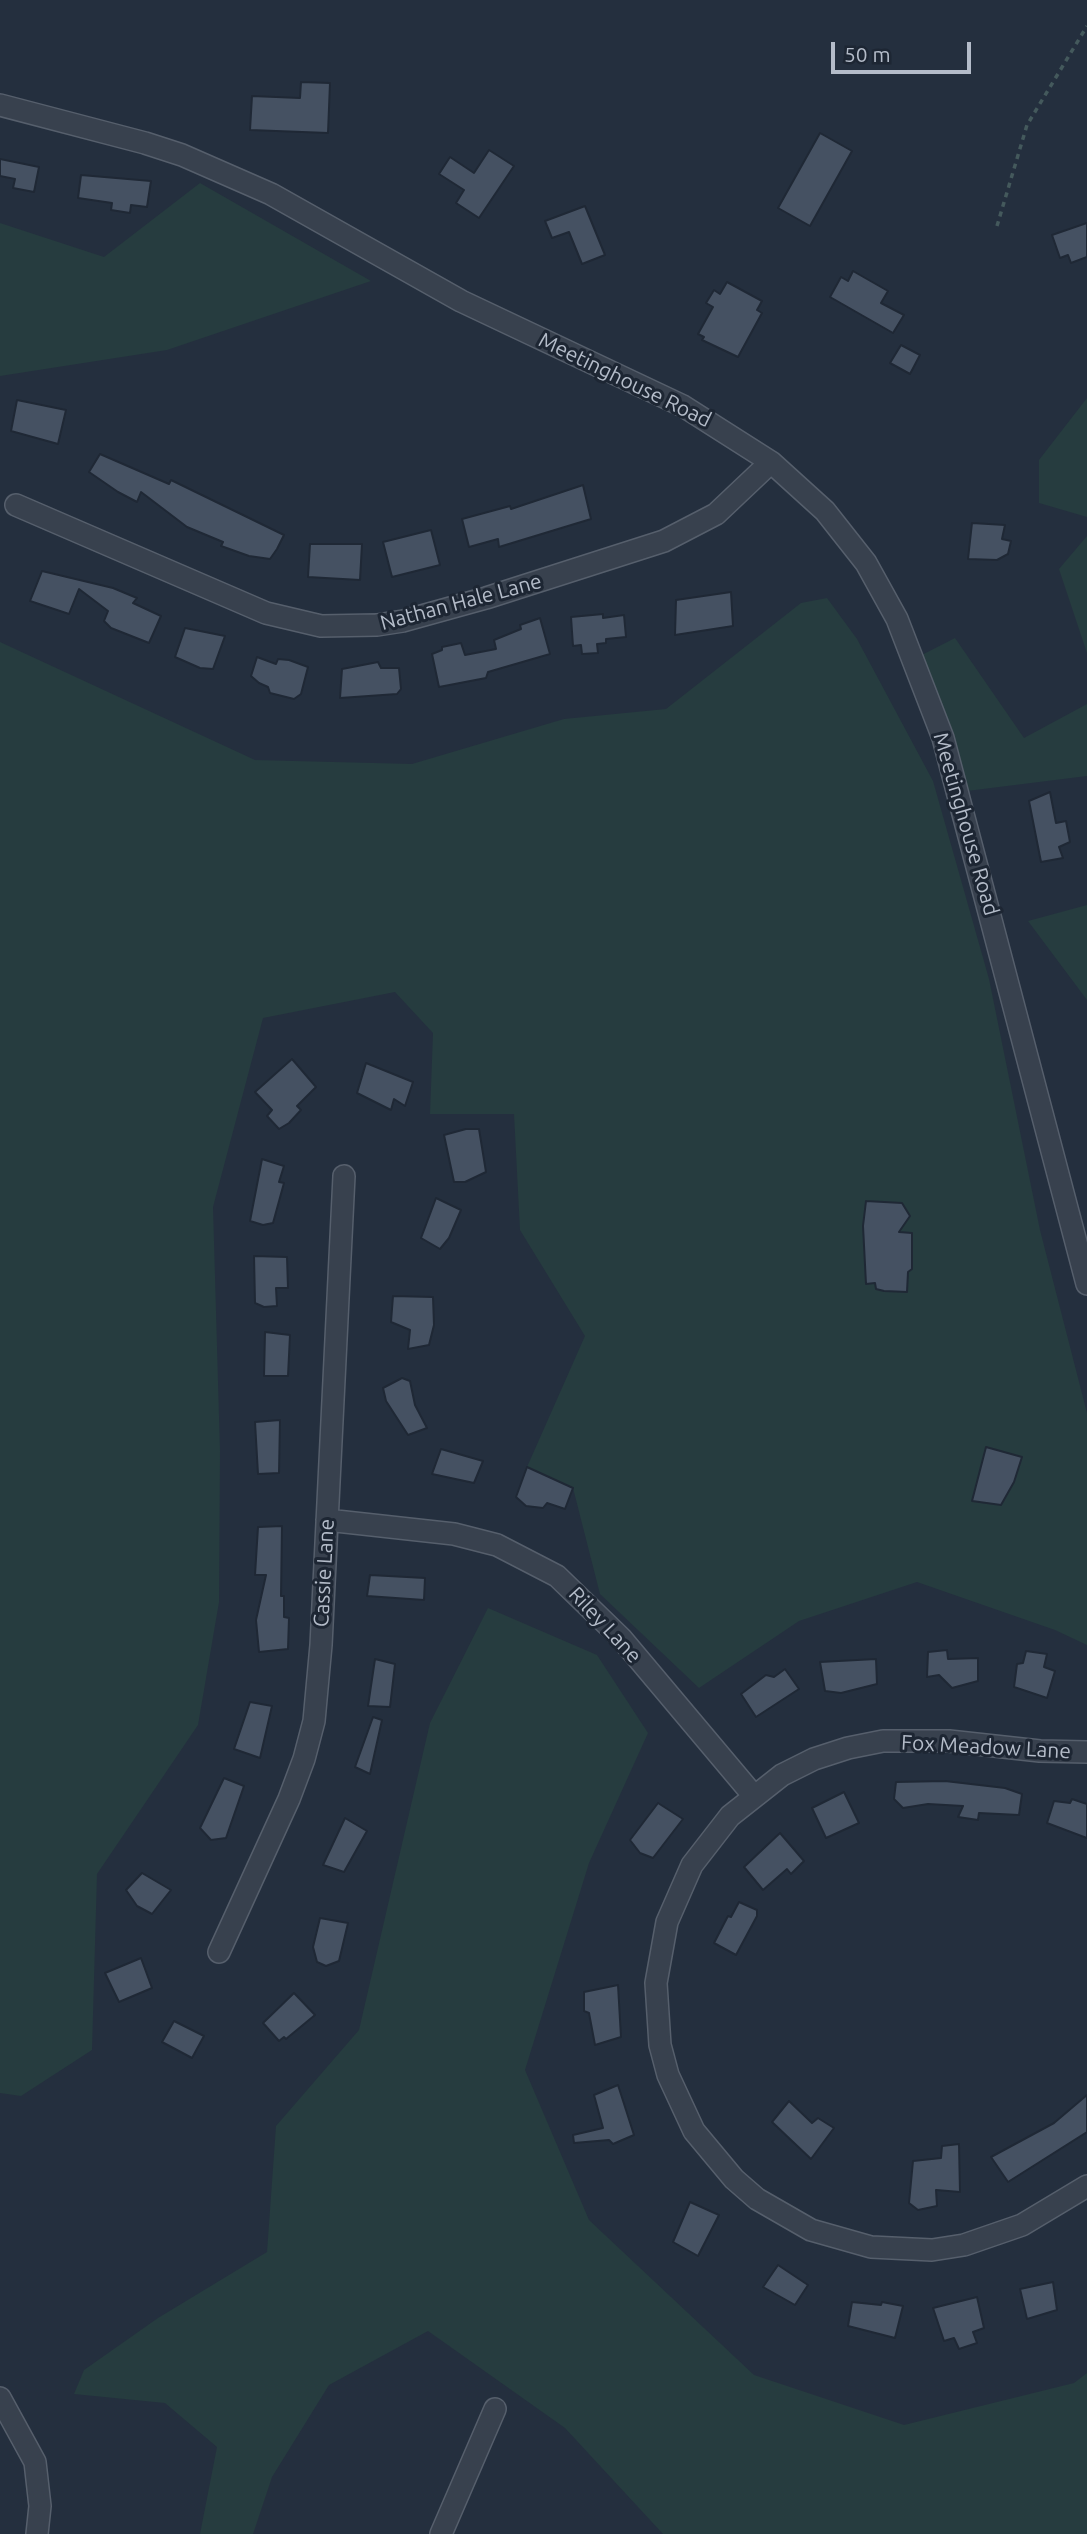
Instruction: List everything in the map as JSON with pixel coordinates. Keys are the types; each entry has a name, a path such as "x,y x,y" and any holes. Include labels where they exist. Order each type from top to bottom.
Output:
{"street":[{"name":"Meetinghouse Road","path":"0,105 145,143 238,179 309,214 461,301 653,390 712,423 771,462 825,511 866,563 897,619 929,698 957,783 1087,1284"},
{"name":"Nathan Hale Lane","path":"16,505 266,613 321,626 377,625 402,621 486,598 664,541 716,514 771,462"},
{"name":"Cassie Lane","path":"219,1952 304,1759 318,1683 344,1176"},
{"name":"Riley Lane","path":"327,1520 454,1534 517,1553 556,1576 591,1605 621,1638 753,1795"},
{"name":"Fox Meadow Lane","path":"1087,1752 1040,1751 949,1741 883,1741 814,1759 782,1775 753,1795 730,1816 692,1865 667,1922 658,1962 656,2014 668,2075 694,2131 713,2156 757,2199 802,2225 840,2240 901,2249 932,2250 992,2238 1023,2225 1087,2186"},
{"path":"0,2398 35,2462 40,2506 37,2534"},
{"path":"440,2534 495,2409"}],"path":[{"path":"997,226 1027,125 1087,26"}],"green space":[{"path":"200,183 371,281 167,350 0,376 0,223 104,257"},
{"path":"1087,398 1087,517 1039,503 1039,460"},
{"path":"1087,536 1087,653 1059,569"},
{"path":"827,598 857,639 933,781 989,979 1040,1230 1087,1413 1087,1645 1055,1630 917,1582 799,1621 699,1688 600,1594 573,1488 527,1467 585,1336 520,1230 514,1114 430,1114 433,1033 395,992 263,1018 213,1207 220,1451 219,1602 198,1725 97,1874 92,2050 21,2096 0,2093 0,642 255,760 412,764 564,719 666,709 801,603"},
{"path":"955,638 1024,738 1087,704 1087,776 959,792 914,659"},
{"path":"1087,905 1087,1000 1028,921"},
{"path":"488,1608 597,1655 648,1733 589,1863 525,2070 589,2220 754,2375 904,2425 1074,2383 1087,2373 1087,2534 663,2534 565,2428 428,2331 329,2385 272,2477 253,2534 200,2534 217,2447 165,2403 74,2394 84,2370 158,2318 267,2252 276,2126 359,2030 430,1723"}],"building":[{"path":"301,82 330,83 328,133 250,130 252,96 300,98"},
{"path":"820,133 852,151 810,226 778,208"},
{"path":"489,150 514,166 479,218 456,203 464,190 439,174 450,157 474,173"},
{"path":"0,159 39,167 34,192 13,188 15,179 0,176"},
{"path":"81,175 151,181 147,207 131,205 130,213 111,210 112,203 78,198"},
{"path":"585,206 605,255 582,264 569,232 552,238 545,221"},
{"path":"1087,223 1087,257 1071,263 1068,255 1060,258 1052,235"},
{"path":"853,271 888,291 881,303 904,315 893,333 830,297 841,277 848,281"},
{"path":"727,282 762,301 757,310 762,313 738,357 702,340 704,337 698,334 713,307 706,303 714,290 720,294"},
{"path":"901,345 920,355 910,374 890,363"},
{"path":"17,400 66,410 58,444 11,431"},
{"path":"100,454 169,484 171,480 284,535 270,559 249,556 221,546 223,542 187,527 141,492 137,502 89,472"},
{"path":"583,485 591,519 499,547 498,539 469,547 462,519 510,506 511,509"},
{"path":"972,523 1005,525 1002,539 1011,541 1008,554 997,560 968,559"},
{"path":"431,530 440,565 392,577 383,542"},
{"path":"310,544 362,544 360,580 308,577"},
{"path":"42,571 113,588 137,598 133,603 161,616 149,643 111,628 104,621 108,611 79,589 69,614 30,601"},
{"path":"731,592 733,626 675,635 676,600"},
{"path":"603,614 603,618 624,615 626,637 606,639 606,643 597,644 598,653 582,654 581,645 573,646 571,617"},
{"path":"540,618 550,654 488,672 486,678 439,687 432,654 442,650 442,647 461,643 465,655 496,649 494,640 521,629 520,625"},
{"path":"185,628 225,636 213,669 200,668 175,657"},
{"path":"257,657 276,664 278,659 289,660 308,667 301,694 294,699 270,693 268,687 251,676"},
{"path":"378,662 381,668 399,668 401,689 397,694 340,698 342,669"},
{"path":"1050,792 1056,823 1066,821 1070,842 1059,847 1063,858 1041,862 1029,801"},
{"path":"292,1059 316,1087 297,1106 301,1110 279,1129 267,1116 272,1110 255,1092"},
{"path":"366,1063 413,1082 405,1106 394,1099 391,1110 357,1093"},
{"path":"466,1129 479,1129 486,1172 465,1182 454,1182 444,1135"},
{"path":"262,1159 284,1166 279,1182 284,1183 273,1223 263,1225 250,1221"},
{"path":"436,1198 461,1210 449,1238 440,1249 421,1238"},
{"path":"866,1201 902,1203 910,1216 899,1232 912,1233 912,1269 908,1272 907,1292 884,1291 876,1289 875,1283 866,1284 863,1226"},
{"path":"254,1256 287,1257 288,1288 276,1288 277,1306 264,1307 255,1303"},
{"path":"393,1296 433,1297 434,1325 429,1345 408,1349 410,1330 391,1322"},
{"path":"265,1332 290,1335 288,1376 264,1376"},
{"path":"402,1378 410,1381 415,1405 427,1428 408,1435 386,1401 383,1388"},
{"path":"280,1420 279,1473 258,1474 255,1422"},
{"path":"986,1447 1022,1457 1014,1482 1001,1505 972,1501"},
{"path":"441,1449 483,1461 474,1483 432,1474"},
{"path":"527,1467 573,1488 565,1509 547,1503 543,1508 526,1506 516,1497"},
{"path":"282,1526 281,1596 284,1596 284,1617 289,1618 288,1649 259,1652 256,1620 266,1575 255,1575 258,1527"},
{"path":"370,1575 425,1578 424,1600 367,1596"},
{"path":"947,1650 948,1659 978,1658 978,1681 952,1688 939,1675 927,1677 928,1652"},
{"path":"1026,1651 1047,1654 1044,1667 1055,1671 1047,1698 1014,1687 1017,1664 1023,1663"},
{"path":"375,1659 395,1664 390,1707 368,1706"},
{"path":"876,1659 877,1684 841,1693 825,1691 820,1662"},
{"path":"785,1669 799,1689 756,1717 741,1694 766,1675 774,1677"},
{"path":"250,1702 272,1706 260,1758 234,1749"},
{"path":"373,1717 382,1720 370,1774 355,1767"},
{"path":"224,1778 244,1786 226,1838 211,1840 200,1828"},
{"path":"945,1781 1005,1788 1022,1794 1019,1815 979,1813 978,1820 958,1817 963,1806 928,1804 903,1808 894,1799 896,1782"},
{"path":"844,1792 859,1823 826,1838 812,1808"},
{"path":"1072,1799 1087,1804 1087,1838 1047,1823 1054,1801 1070,1803"},
{"path":"658,1803 683,1819 653,1858 640,1853 630,1840"},
{"path":"345,1818 367,1831 344,1872 323,1865"},
{"path":"780,1833 804,1861 791,1874 787,1869 763,1890 744,1867"},
{"path":"142,1873 171,1890 152,1914 137,1906 126,1890"},
{"path":"739,1902 757,1910 757,1916 736,1955 714,1943 728,1916 731,1917"},
{"path":"320,1918 348,1923 339,1961 326,1966 317,1962 313,1947"},
{"path":"141,1958 152,1988 119,2002 105,1973"},
{"path":"618,1985 621,2037 595,2045 589,2013 584,2011 584,1992"},
{"path":"294,1993 315,2015 286,2039 284,2037 279,2041 263,2023"},
{"path":"174,2021 204,2036 192,2058 162,2042"},
{"path":"618,2085 634,2135 613,2144 609,2140 574,2143 573,2135 603,2128 594,2095"},
{"path":"1087,2095 1087,2132 1008,2182 991,2157 1054,2123"},
{"path":"789,2101 812,2123 818,2118 834,2128 811,2159 772,2122"},
{"path":"959,2144 960,2192 936,2190 937,2206 918,2210 909,2203 913,2161 941,2158 942,2146"},
{"path":"690,2202 719,2215 698,2256 673,2242"},
{"path":"778,2265 808,2285 795,2305 763,2287"},
{"path":"1053,2282 1057,2310 1027,2319 1020,2289"},
{"path":"977,2297 984,2328 973,2332 977,2343 959,2349 954,2338 944,2341 933,2308"},
{"path":"852,2302 881,2305 882,2302 903,2306 895,2338 848,2326"}]}
